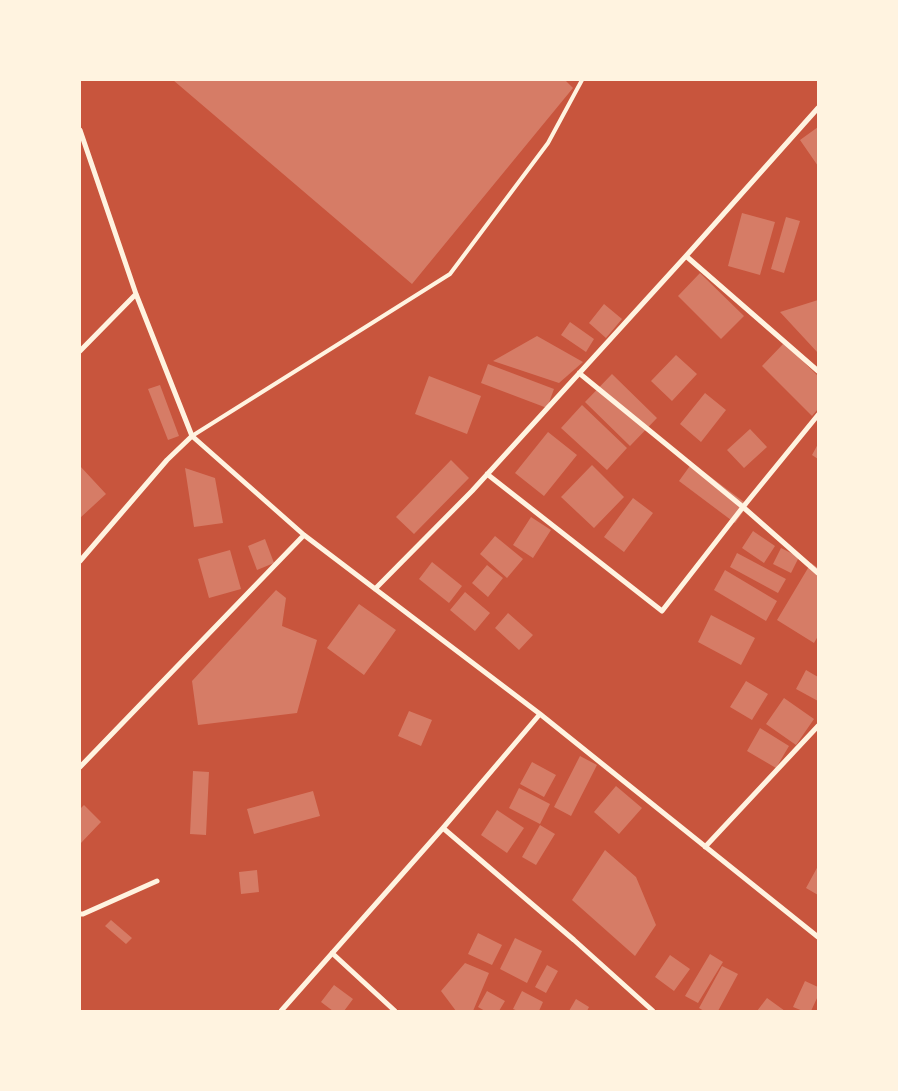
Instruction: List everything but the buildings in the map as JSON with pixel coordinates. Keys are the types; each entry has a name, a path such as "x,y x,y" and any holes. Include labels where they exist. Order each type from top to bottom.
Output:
{"street":[{"path":"375,588 487,474 818,108"},
{"path":"80,130 136,294 192,436 304,535 540,714 818,937"},
{"path":"686,256 818,371"},
{"path":"80,351 136,294"},
{"path":"579,373 743,507 818,573"},
{"path":"487,474 662,611 818,415"},
{"path":"80,561 167,460 192,436"},
{"path":"80,767 304,535"},
{"path":"281,1011 443,828 540,714"},
{"path":"705,847 818,726"},
{"path":"443,828 654,1011"},
{"path":"80,914 157,881"},
{"path":"332,953 395,1011"}],"lane":[{"path":"192,436 450,274 548,143 582,80"}]}
